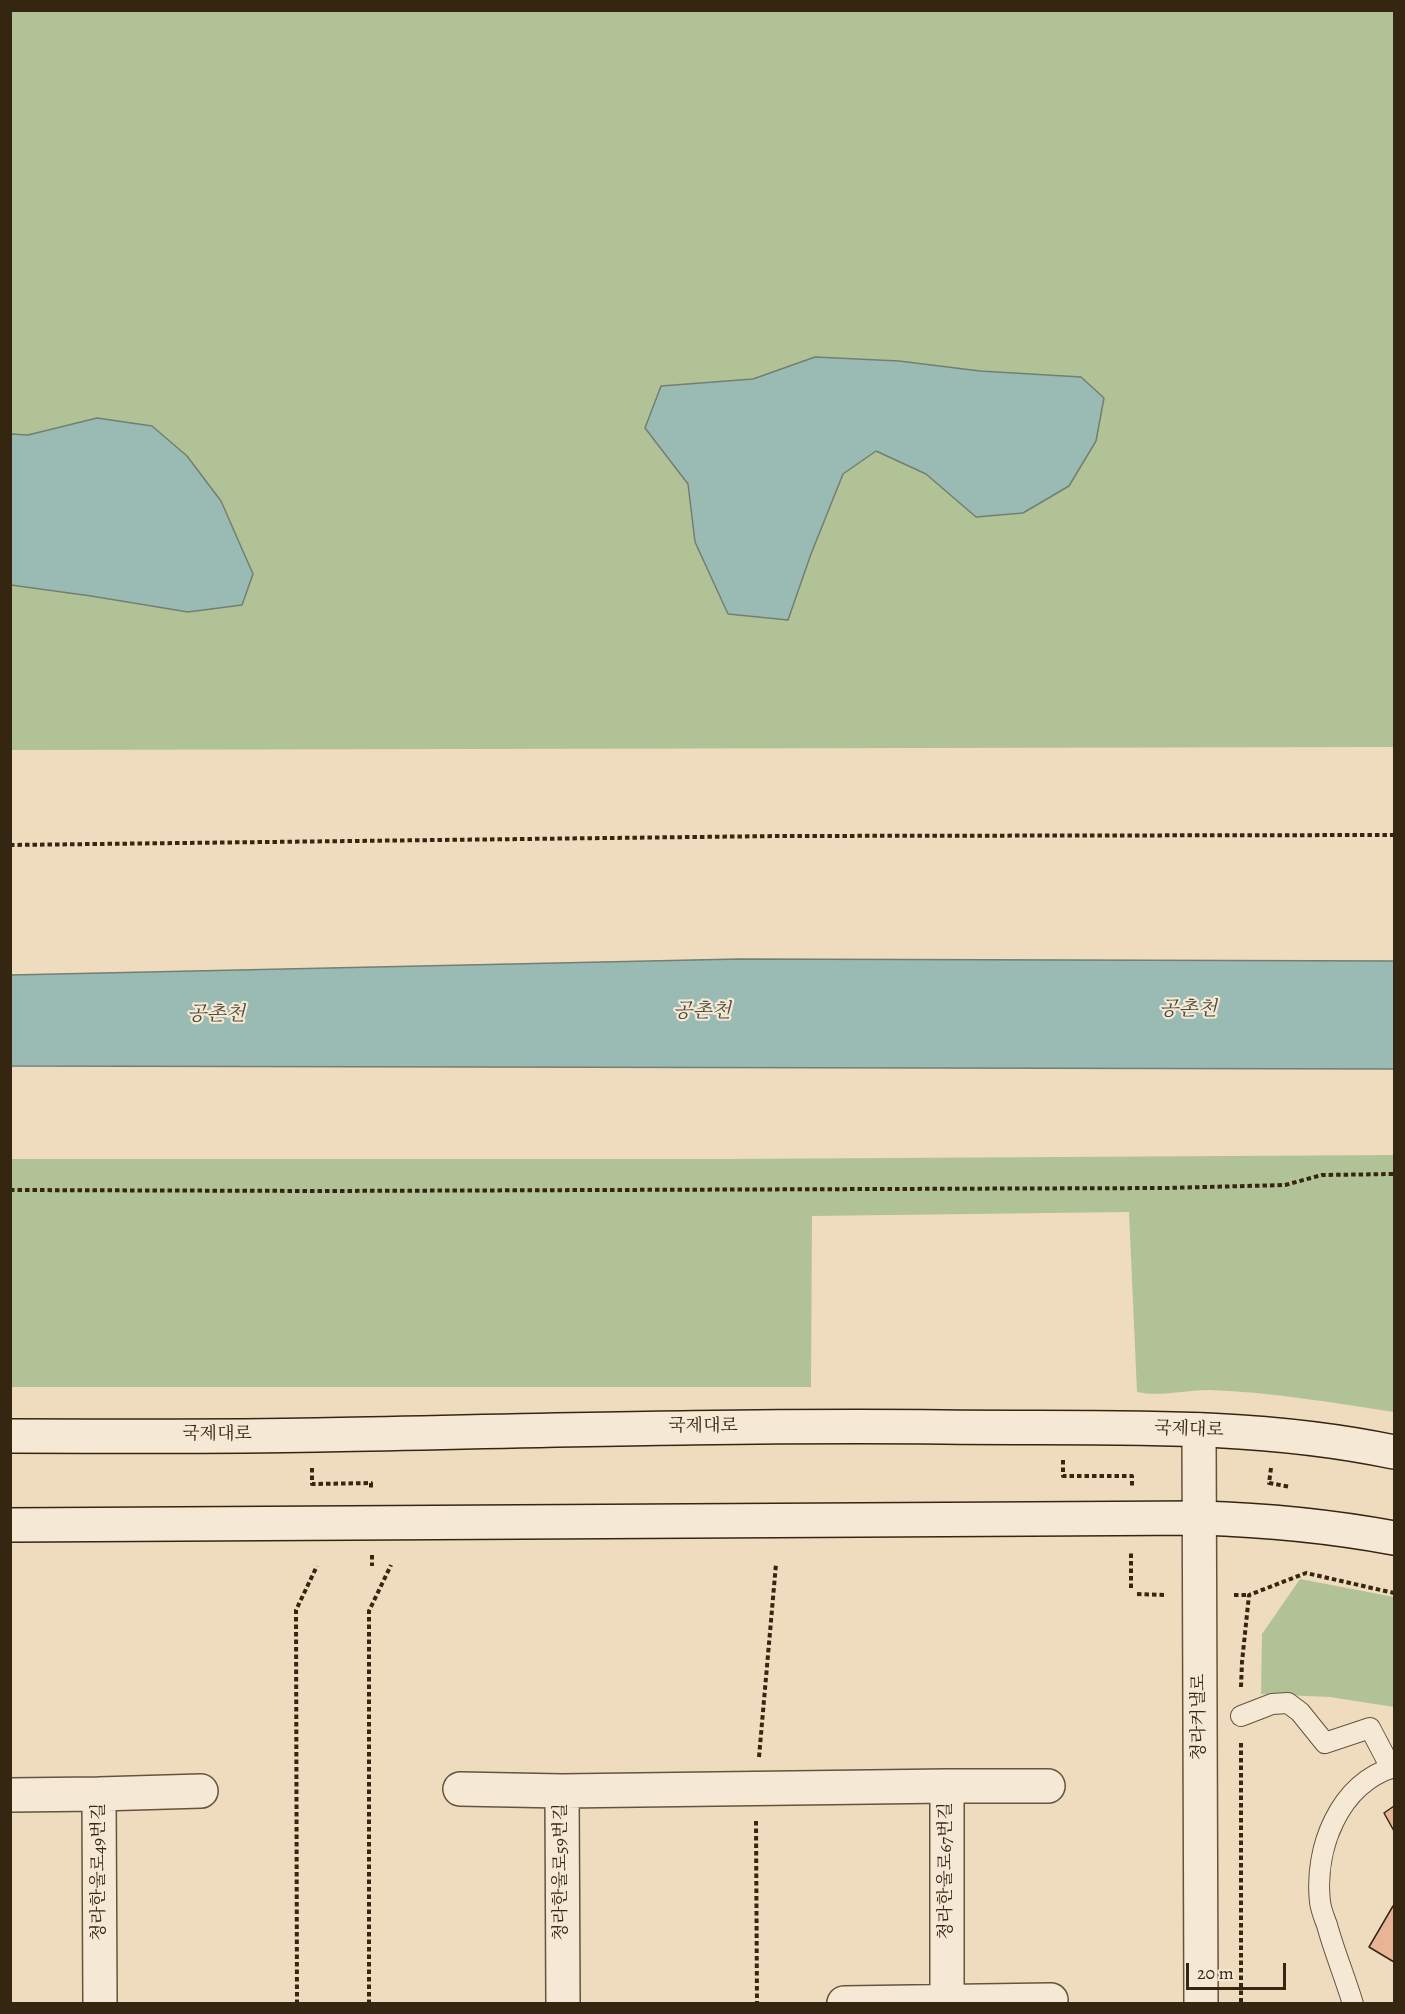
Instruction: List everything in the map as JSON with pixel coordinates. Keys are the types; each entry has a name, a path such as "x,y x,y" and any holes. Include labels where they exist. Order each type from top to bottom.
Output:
{"main road":[{"name":"국제대로","path":"10,1436 312,1435 849,1426 1198,1430 1276,1434 1361,1445 1395,1452"},
{"name":"청라커낼로","path":"1198,1430 1201,2004"},
{"path":"10,1525 1200,1518 1315,1525 1395,1538"},
{"path":"946,1786 1048,1786"},
{"name":"청라한울로67번길","path":"756,1788 946,1786 947,2002"},
{"name":"청라한울로59번길","path":"563,2004 562,1791 756,1788"},
{"path":"460,1790 562,1791"},
{"path":"99,1794 201,1791"},
{"name":"청라한울로49번길","path":"10,1795 99,1794 100,2004"},
{"path":"844,2003 1051,2000"}],"lane":[{"path":"1241,1716 1272,1704 1288,1703 1300,1712 1325,1743 1370,1728 1393,1768 1370,1778 1354,1792 1337,1813 1324,1846 1320,1874 1320,1903 1353,2004"}],"path":[{"path":"10,845 780,836 1395,835"},
{"path":"10,1190 1165,1188 1285,1185 1322,1175 1395,1174"},
{"path":"1063,1476 1132,1476"},
{"path":"312,1484 371,1483"},
{"path":"757,2004 756,1788 777,1564"},
{"path":"369,2004 369,1611 391,1565"},
{"path":"297,2004 296,1610 317,1566"},
{"path":"1241,2004 1242,1662 1249,1595 1306,1573 1395,1593"}],"green space":[{"path":"10,11 1394,11 1394,747 11,750"},
{"path":"1394,1155 1394,1412 1302,1398 1233,1391 1201,1390 1155,1394 1137,1392 1129,1212 812,1216 811,1387 11,1387 11,1159 720,1159"},
{"path":"1300,1579 1394,1597 1394,1707 1330,1697 1261,1694 1262,1634"}],"water":[{"path":"815,357 899,361 980,371 1081,377 1104,398 1096,441 1069,486 1023,513 976,517 926,474 876,451 843,474 788,620 728,614 695,542 688,484 645,428 661,386 753,379"},
{"path":"97,418 152,426 187,456 221,501 253,574 242,605 188,612 11,585 11,434 28,435"},
{"name":"공촌천","path":"739,959 1394,961 1394,1069 11,1066 11,975"}],"building":[{"path":"1394,1806 1394,1831 1384,1813"},
{"path":"1394,1907 1394,1962 1369,1947"}]}
